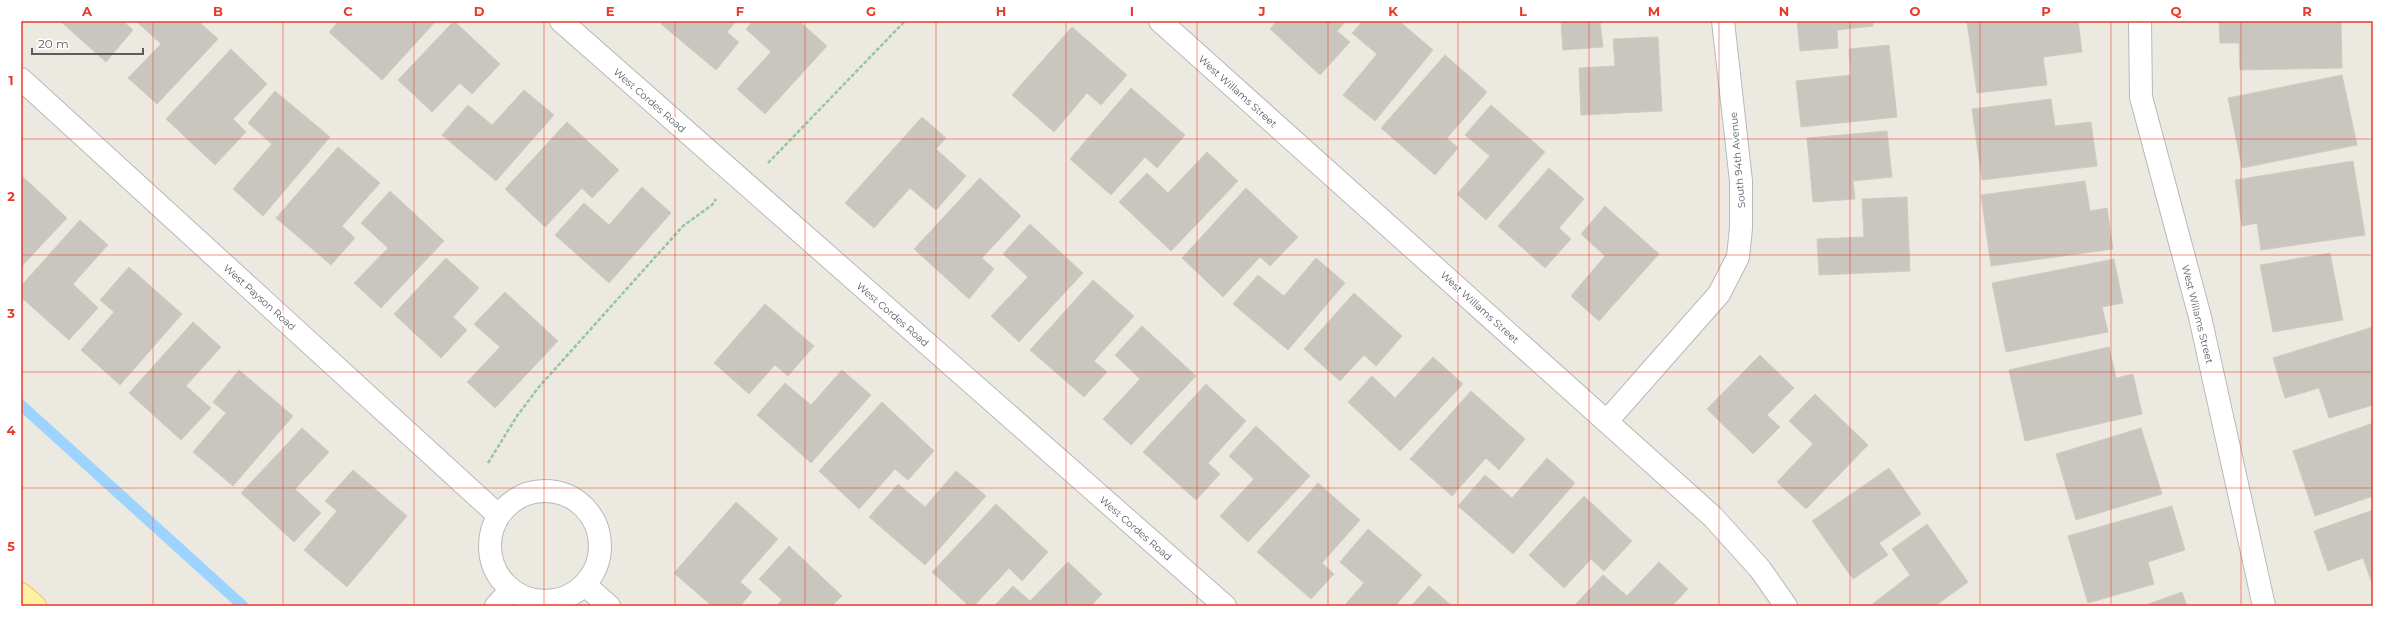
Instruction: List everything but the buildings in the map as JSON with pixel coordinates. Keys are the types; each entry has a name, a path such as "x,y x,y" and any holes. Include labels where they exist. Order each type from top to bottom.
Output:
{"main road":[{"path":"21,594 35,606"}],"street":[{"name":"West Cordes Road","path":"561,21 1225,606"},
{"name":"West Willams Street","path":"1160,21 1607,421 1712,517 1760,569 1786,606"},
{"name":"South 94th Avenue","path":"1607,421 1719,294 1738,257 1741,228 1740,181 1723,21"},
{"name":"West Willams Street","path":"2140,21 2141,97 2200,317 2264,606"},
{"name":"West Payson Road","path":"21,79 498,514"},
{"path":"546,490 564,494 580,503 592,517 599,534 600,552 595,570 585,585 572,594 556,601 541,601 525,598 511,590 499,578 492,563 489,546 491,530 498,514 511,501 534,492 546,490"},
{"path":"585,585 608,606"},
{"path":"496,606 511,590"}],"path":[{"path":"770,169 766,165 905,21"},
{"path":"470,488 497,452 516,416 538,388 683,226 712,205 734,174"}],"waterway":[{"path":"21,405 243,606"}]}
